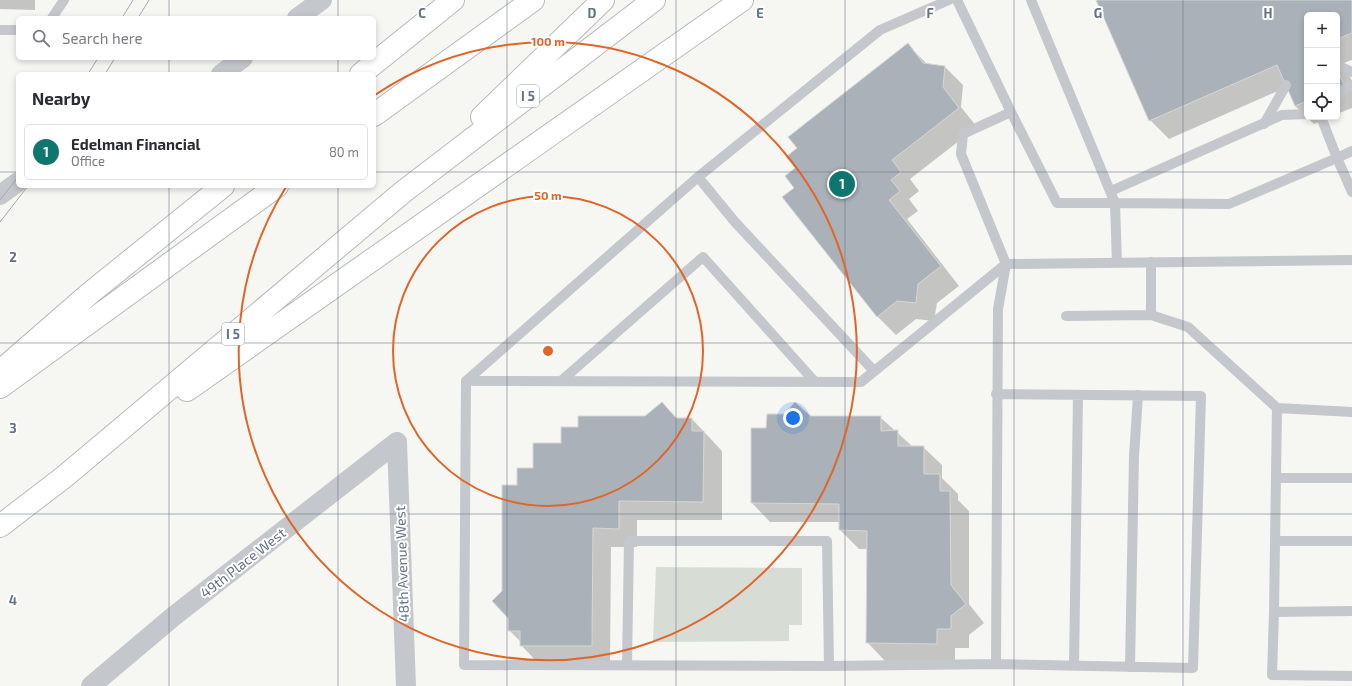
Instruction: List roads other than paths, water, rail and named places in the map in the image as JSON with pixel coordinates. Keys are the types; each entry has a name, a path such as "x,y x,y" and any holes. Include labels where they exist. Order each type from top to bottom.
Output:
{"highway":[{"path":"363,72 453,0"},
{"path":"376,114 533,0"},
{"path":"403,192 603,0"},
{"name":"I 5","path":"0,526 64,477 403,192 654,0"},
{"path":"64,477 742,0"},
{"path":"0,372 89,294 221,188"},
{"path":"0,387 274,188"}],"street":[{"path":"300,16 322,0"},
{"path":"224,72 240,60"},
{"path":"0,195 16,183"},
{"name":"49th Place West","path":"91,686 174,616 397,442"},
{"name":"48th Avenue West","path":"397,442 406,686"}],"lane":[{"path":"53,16 64,0"},
{"path":"949,0 880,30 698,177 466,381 464,665 829,666 996,664 1193,668 1200,396 996,394"},
{"path":"957,0 1010,112 1057,203 1229,204 1352,152"},
{"path":"1031,0 1116,203 1117,263"},
{"path":"0,30 16,30"},
{"path":"1340,66 1352,72"},
{"path":"1264,124 1286,85"},
{"path":"1340,93 1346,87 1352,85"},
{"path":"996,664 996,394 998,310 1006,264 961,154 963,134 1010,112"},
{"path":"1111,191 1282,115 1304,114"},
{"path":"1322,120 1352,192"},
{"path":"698,177 735,222 874,371"},
{"path":"561,381 703,257 815,382"},
{"path":"466,381 861,382 1006,264 1352,260"},
{"path":"1151,262 1151,315"},
{"path":"1066,316 1151,315 1188,327 1278,408 1352,412"},
{"path":"1074,666 1078,395"},
{"path":"1130,667 1134,456 1138,396"},
{"path":"1278,408 1272,676 1352,676"},
{"path":"1276,478 1352,478"},
{"path":"627,665 629,541 827,541 829,666"},
{"path":"1275,541 1352,541"},
{"path":"1274,612 1352,611"}],"tram line":[{"path":"123,16 133,0"},
{"path":"139,16 149,0"},
{"path":"89,72 97,60"},
{"path":"106,72 114,60"},
{"path":"0,200 16,180"},
{"path":"0,222 26,188"}],"place":[{"name":"Edelman Financial","path":"842,184"}]}
